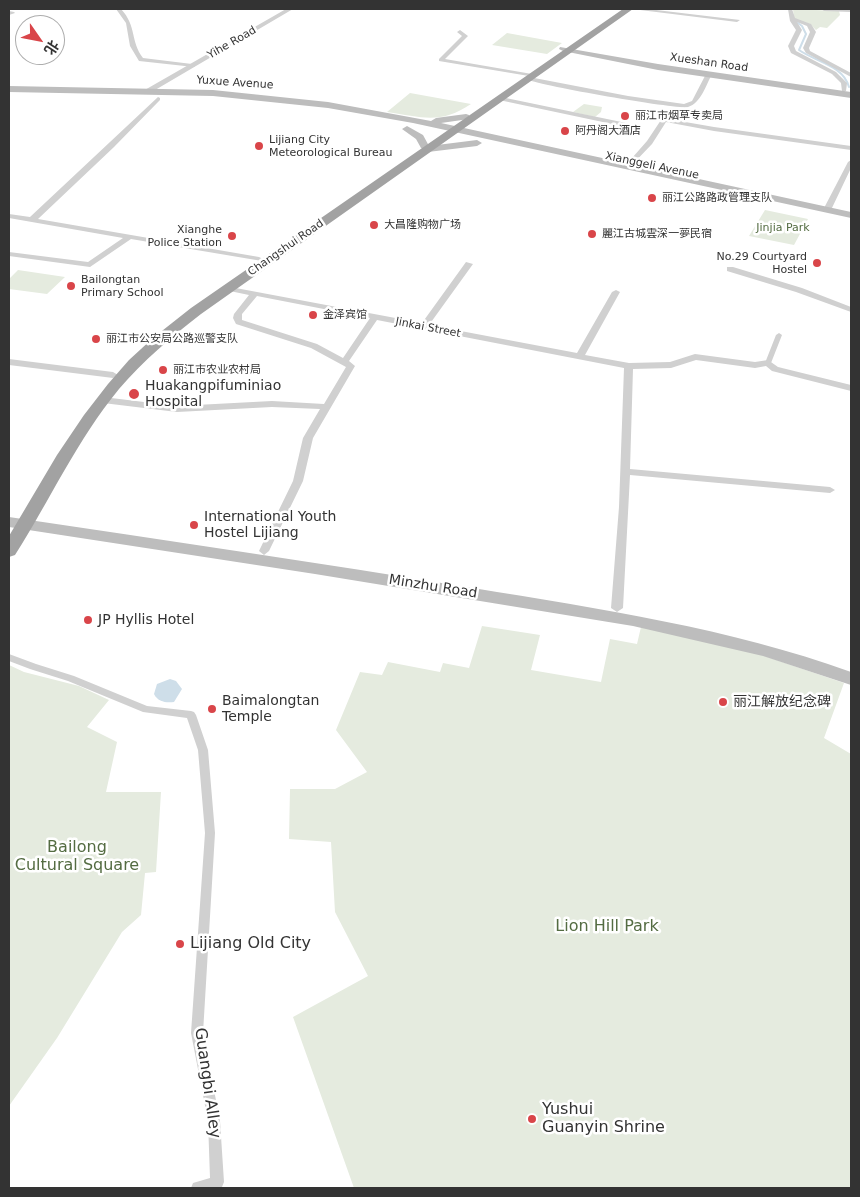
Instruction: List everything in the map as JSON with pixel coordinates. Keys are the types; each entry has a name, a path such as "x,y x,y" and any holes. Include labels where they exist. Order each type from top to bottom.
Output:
{"highway":[{"name":"Changshui Road","path":"470,118 622,9"},
{"name":"Changshui Road","path":"568,48 629,9"},
{"name":"Changshui Road","path":"16,521 103,400 131,367 162,337 448,132 501,99 529,76"},
{"name":"Changshui Road","path":"9,552 16,521 77,420 113,375 138,350 171,321 259,259 426,148"}],"main road":[{"name":"Xueshan Road","path":"568,48 709,74 849,92"},
{"name":"Xueshan Road","path":"568,48 849,92"},
{"name":"Yuxue Avenue","path":"9,89 147,90 288,99 357,109 418,121 448,132"},
{"name":"Yuxue Avenue","path":"9,97 226,102 297,109 407,129 448,132"},
{"path":"407,129 420,137 426,148 480,139 470,118 418,121"},
{"name":"Xianggeli Avenue","path":"448,132 851,222"},
{"name":"Xianggeli Avenue","path":"480,139 851,216"},
{"name":"Minzhu Road","path":"16,521 264,551 617,608 732,630 785,645 851,668"},
{"name":"Minzhu Road","path":"16,521 666,626 755,647 851,679"}],"street":[{"path":"118,9 130,22 132,46 141,60 192,66"},
{"name":"Yihe Road","path":"147,90 290,9"},
{"path":"635,9 737,20"},
{"path":"790,9 799,30 791,46 793,52 838,76 849,92"},
{"path":"824,9 851,10"},
{"path":"796,21 811,26 813,32 806,48 808,52 851,75"},
{"path":"460,32 465,36 441,60 529,76 622,97 685,106 693,103 709,74"},
{"path":"32,220 112,146 158,99"},
{"path":"501,99 631,126"},
{"path":"627,168 657,135 673,105"},
{"path":"665,120 714,129 851,148"},
{"path":"827,210 851,165"},
{"path":"9,216 259,259"},
{"path":"9,254 90,265 129,237"},
{"path":"423,327 469,264"},
{"path":"730,269 799,290 851,310"},
{"name":"Jinkai Street","path":"228,288 629,366 671,365 695,358 755,365 768,363"},
{"path":"579,357 616,292"},
{"path":"255,293 238,314 239,322 314,346 345,361 351,366 308,438 298,481 264,551"},
{"path":"345,361 375,317"},
{"path":"779,335 768,363 775,369 851,388"},
{"path":"9,362 113,375"},
{"path":"617,608 629,366"},
{"path":"103,400 177,409 272,404 326,407"},
{"path":"625,472 830,490"},
{"name":"Guangbi Alley","path":"9,657 33,667 71,678 146,709 191,715 203,750 210,833 197,1033 214,1121 217,1182 198,1188"}],"green space":[{"path":"793,9 839,11 840,15 827,28 820,27 816,30 810,24 794,19"},
{"path":"507,33 562,43 547,54 492,45"},
{"path":"410,93 471,104 450,115 430,118 387,112"},
{"path":"584,104 602,107 601,112 595,117 573,112"},
{"name":"Jinjia Park","path":"765,210 808,219 794,245 749,236"},
{"path":"18,270 65,277 47,294 9,289 9,279"},
{"name":"Lion Hill Park","path":"482,626 540,635 531,670 601,682 610,639 637,644 641,627 735,646 844,683 824,738 851,754 851,1188 354,1188 293,1017 368,976 335,912 331,842 289,839 290,789 335,789 367,772 336,730 360,672 382,675 388,662 440,672 443,663 469,668"},
{"name":"Bailong Cultural Square","path":"9,665 24,672 79,686 109,700 87,727 117,742 106,792 161,792 156,872 145,873 141,915 122,932 57,1038 9,1106"}],"shaded area":[{"path":"170,679 176,681 182,689 174,702 162,701 154,694 157,684"}],"waterway":[{"path":"794,20 802,26 806,34 799,50 835,69 846,80 849,87"}],"place":[{"name":"丽江市烟草专卖局","path":"625,116"},
{"name":"阿丹阁大酒店","path":"565,131"},
{"name":"Lijiang City Meteorological Bureau","path":"259,146"},
{"name":"丽江公路路政管理支队","path":"652,198"},
{"name":"大昌隆购物广场","path":"374,225"},
{"name":"麗江古城雲深一夢民宿","path":"592,234"},
{"name":"Xianghe Police Station","path":"232,236"},
{"name":"No.29 Courtyard Hostel","path":"817,263"},
{"name":"Bailongtan Primary School","path":"71,286"},
{"name":"金泽宾馆","path":"313,315"},
{"name":"丽江市公安局公路巡警支队","path":"96,339"},
{"name":"丽江市农业农村局","path":"163,370"},
{"name":"Huakangpifuminiao Hospital","path":"134,394"},
{"name":"International Youth Hostel Lijiang","path":"194,525"},
{"name":"JP Hyllis Hotel","path":"88,620"},
{"name":"丽江解放纪念碑","path":"723,702"},
{"name":"Baimalongtan Temple","path":"212,709"},
{"name":"Lijiang Old City","path":"180,944"},
{"name":"Yushui Guanyin Shrine","path":"532,1119"}]}
